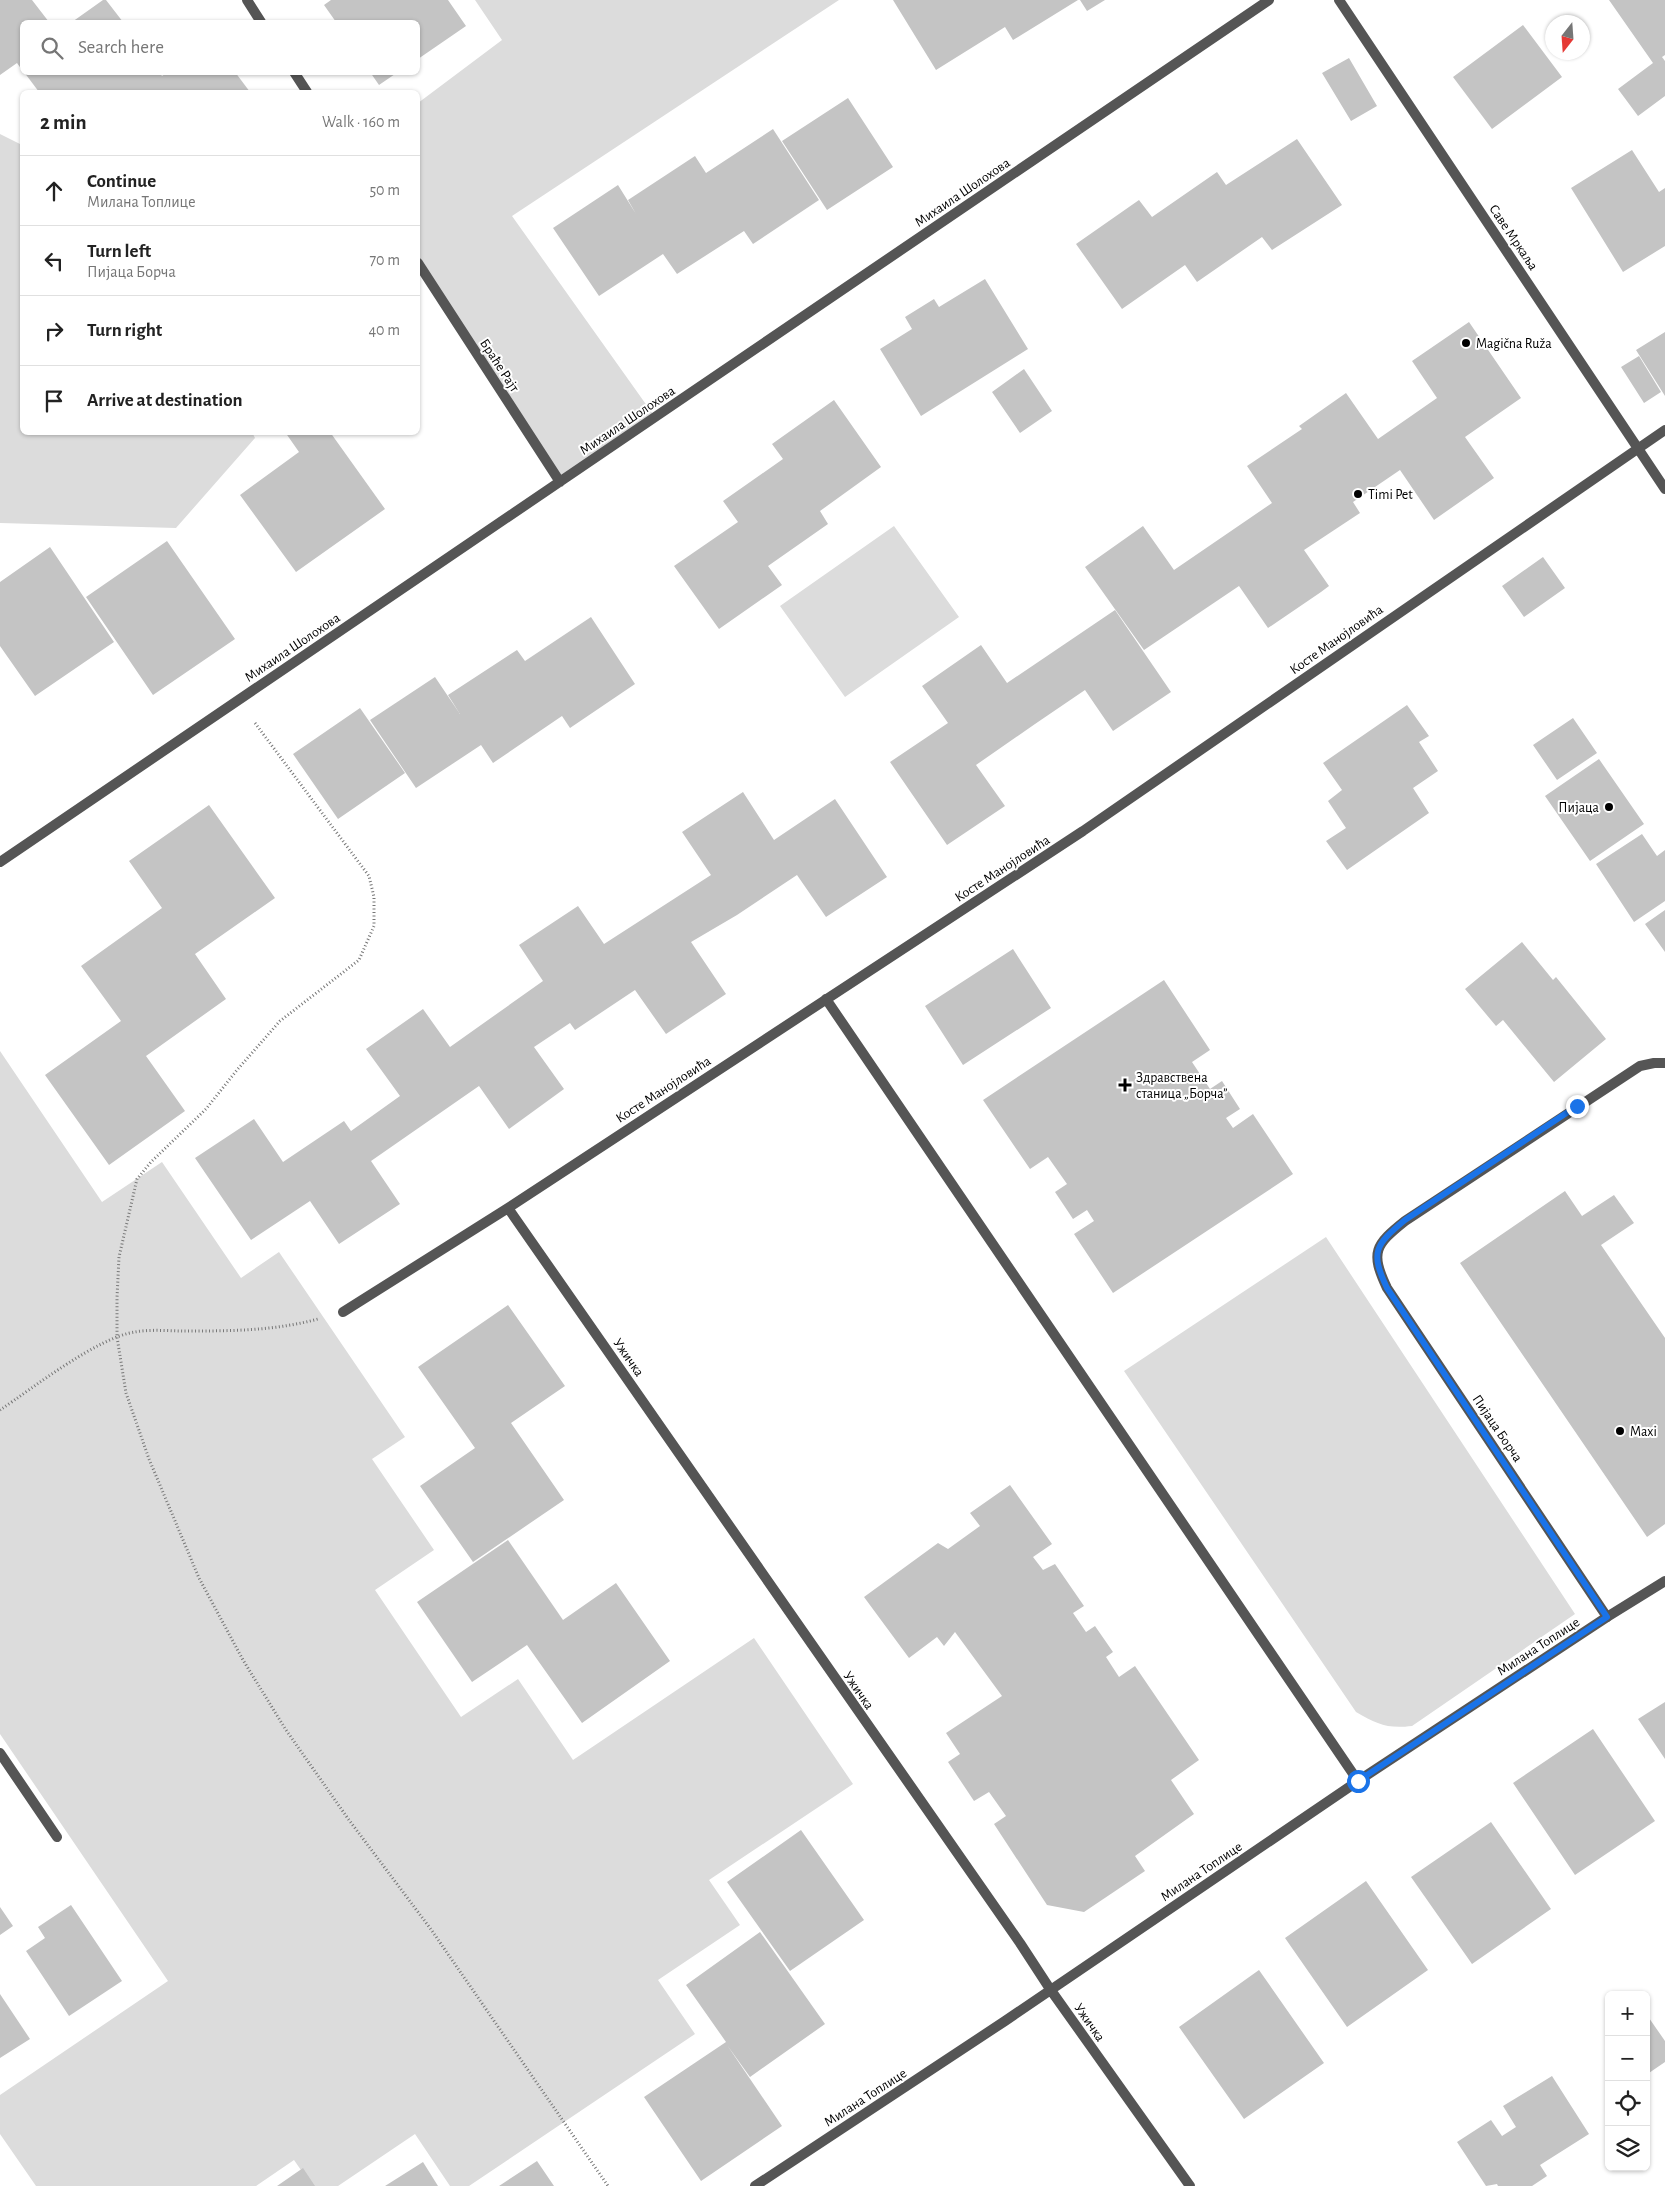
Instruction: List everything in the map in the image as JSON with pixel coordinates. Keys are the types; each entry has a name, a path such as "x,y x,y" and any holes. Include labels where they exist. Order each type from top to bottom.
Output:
{"street":[{"path":"246,0 260,20"},
{"name":"Михаила Шолохова","path":"0,862 1269,0"},
{"name":"Саве Мркаља","path":"1339,0 1665,489"},
{"path":"296,75 306,90"},
{"name":"Браће Рајт","path":"420,267 560,482"},
{"name":"Косте Манојловића","path":"343,1312 508,1208 1083,831 1665,430"},
{"path":"826,999 1358,1781"},
{"name":"Пијаца Борча","path":"1607,1617 1387,1288 1377,1267 1377,1251 1388,1234 1405,1220 1577,1106 1640,1066 1665,1063"},
{"name":"Ужичка","path":"508,1208 1020,1943 1050,1989 1190,2186"},
{"name":"Милана Топлице","path":"755,2186 1005,2021 1358,1781 1665,1581"},
{"path":"0,1754 57,1837"}],"path":[{"path":"238,701 369,876 374,897 374,926 358,960 280,1021 206,1109 156,1156 137,1179 119,1258 117,1337 126,1393 149,1458 199,1578 243,1660 286,1730 338,1805 430,1928 608,2186"},
{"path":"0,1410 86,1354 117,1337 135,1332 242,1331 286,1326 343,1312"}],"shaded area":[{"path":"475,0 839,0 512,216 655,417 560,482 420,266 420,102 502,40"},
{"path":"0,134 20,144 20,435 254,435 255,438 176,528 0,523"},
{"path":"894,526 959,617 845,697 780,606"},
{"path":"0,1051 102,1202 162,1162 241,1278 279,1252 405,1437 372,1459 434,1550 375,1590 461,1717 518,1679 573,1760 754,1638 853,1784 709,1880 740,1925 658,1980 695,2034 469,2186 450,2186 415,2134 338,2186 312,2186 294,2160 256,2186 36,2186 0,2134 0,2095 168,1981 0,1734"},
{"path":"1326,1237 1575,1614 1412,1726 1396,1727 1382,1725 1356,1712 1124,1371"}],"building":[{"path":"0,0 32,0 47,20 20,20 20,67 17,63 0,75"},
{"path":"103,0 106,0 121,20 75,20"},
{"path":"331,0 448,0 466,26 420,58 420,20 335,20 324,5"},
{"path":"893,0 1078,0 1013,40 1005,27 936,70"},
{"path":"1080,0 1105,0 1087,11"},
{"path":"1609,0 1665,0 1665,55 1662,57 1665,61 1665,96 1638,116 1618,89 1653,63"},
{"path":"1523,25 1545,54 1545,60 1549,60 1562,77 1492,129 1453,77"},
{"path":"1349,58 1377,106 1351,121 1322,73"},
{"path":"26,75 237,75 248,90 38,90"},
{"path":"372,75 394,75 379,85"},
{"path":"848,98 893,167 827,210 782,141"},
{"path":"773,129 819,200 753,244 744,231 677,274 663,254 599,296 553,228 618,185 636,214 628,200 695,156 706,173"},
{"path":"1297,139 1342,205 1272,250 1262,237 1197,282 1185,265 1122,309 1076,244 1139,200 1152,217 1217,172 1226,185"},
{"path":"1632,150 1659,192 1665,188 1665,246 1623,272 1571,188"},
{"path":"985,279 1028,349 921,416 880,349 912,329 905,317 934,299 939,307"},
{"path":"1469,322 1521,398 1465,437 1494,478 1434,520 1400,470 1353,502 1360,513 1304,550 1329,586 1321,592 1268,628 1239,586 1144,650 1085,567 1143,526 1174,570 1272,503 1247,466 1302,429 1299,426 1346,393 1378,439 1437,398 1412,361"},
{"path":"1665,332 1665,396 1636,350"},
{"path":"1639,356 1661,392 1644,403 1621,367"},
{"path":"1024,369 1052,411 1020,433 992,392"},
{"path":"834,400 881,467 820,511 828,524 768,566 782,585 719,629 674,566 738,522 723,501 783,459 772,444"},
{"path":"287,435 332,435 385,509 296,572 240,495 299,452"},
{"path":"167,541 235,639 153,695 86,597"},
{"path":"50,547 114,642 35,696 0,646 0,582"},
{"path":"1543,557 1565,588 1524,617 1502,586"},
{"path":"1115,610 1171,692 1113,731 1085,690 1035,724 976,765 1005,806 947,845 890,762 948,723 922,686 981,645 1007,683"},
{"path":"591,617 635,684 570,728 562,716 493,763 481,745 416,788 370,720 435,677 460,714 448,695 517,650 525,661"},
{"path":"1407,705 1429,736 1419,742 1438,771 1413,788 1429,813 1347,870 1326,841 1346,828 1328,801 1342,790 1323,763"},
{"path":"360,708 405,773 338,819 293,754"},
{"path":"1573,718 1597,753 1557,780 1533,745"},
{"path":"1599,759 1644,824 1590,861 1545,796"},
{"path":"743,792 774,840 835,799 887,877 826,917 797,875 737,915 691,942 726,994 666,1034 635,990 575,1030 570,1023 534,1047 564,1089 509,1129 479,1086 371,1161 400,1204 339,1244 310,1201 251,1240 195,1158 254,1119 283,1162 344,1121 351,1131 400,1096 366,1049 423,1009 450,1047 543,981 519,945 578,906 604,944 711,875 682,832"},
{"path":"209,805 275,898 195,954 226,999 146,1056 185,1111 109,1165 45,1075 121,1021 81,966 162,908 129,861"},
{"path":"1642,834 1657,856 1665,850 1665,901 1634,922 1596,864"},
{"path":"1665,910 1665,952 1645,924"},
{"path":"1522,942 1553,980 1556,977 1606,1039 1554,1082 1503,1020 1496,1026 1465,989"},
{"path":"1013,949 1051,1008 963,1065 925,1006"},
{"path":"1164,980 1210,1050 1192,1062 1210,1089 1222,1081 1240,1109 1226,1118 1233,1128 1253,1114 1293,1174 1113,1293 1074,1234 1094,1221 1087,1210 1073,1219 1055,1192 1067,1184 1048,1157 1030,1169 983,1100"},
{"name":"Maxi","path":"1565,1191 1582,1216 1614,1195 1634,1223 1601,1245 1665,1338 1665,1524 1647,1537 1460,1263"},
{"path":"508,1305 565,1386 511,1423 564,1500 473,1562 420,1486 475,1448 418,1367"},
{"path":"1010,1485 1052,1544 1033,1557 1043,1570 1055,1564 1084,1606 1073,1613 1086,1632 1095,1626 1113,1652 1106,1657 1119,1677 1135,1666 1199,1760 1171,1780 1194,1814 1135,1856 1145,1871 1084,1912 1047,1905 994,1824 1006,1816 989,1792 974,1801 948,1762 960,1754 946,1733 1002,1696 955,1632 944,1646 937,1637 909,1658 864,1597 938,1543 948,1549 980,1526 970,1513"},
{"path":"508,1540 563,1620 616,1583 670,1661 582,1723 527,1645 472,1682 417,1602"},
{"path":"1665,1702 1665,1759 1638,1719"},
{"path":"1593,1729 1655,1821 1575,1875 1513,1783"},
{"path":"1491,1822 1551,1909 1472,1964 1411,1877"},
{"path":"801,1830 864,1920 790,1971 727,1882"},
{"path":"1366,1881 1428,1970 1347,2027 1285,1938"},
{"path":"71,1905 122,1981 69,2016 26,1951 45,1938 38,1927"},
{"path":"0,1907 13,1926 0,1935"},
{"path":"760,1932 825,2024 750,2077 727,2045 782,2126 701,2181 644,2097 726,2042 686,1985"},
{"path":"1259,1970 1324,2063 1244,2119 1179,2027"},
{"path":"0,1994 30,2039 0,2058"},
{"path":"1650,2019 1665,2041 1665,2062 1650,2072"},
{"path":"1552,2076 1589,2134 1540,2165 1547,2176 1532,2186 1498,2186 1497,2184 1486,2186 1457,2142 1491,2120 1502,2136 1516,2127 1503,2106"},
{"path":"537,2161 554,2186 499,2186"},
{"path":"423,2162 438,2186 385,2186"},
{"path":"303,2168 315,2186 277,2186"}],"place":[{"name":"Magična Ruža","path":"1466,343"},
{"name":"Timi Pet","path":"1358,494"},
{"name":"Пијаца","path":"1609,807"},
{"name":"Здравствена станица „Борча”","path":"1125,1085"},
{"name":"Maxi","path":"1620,1431"}],"route":[{"path":"1358,1781 1607,1617 1387,1288 1377,1267 1377,1251 1388,1234 1405,1220 1577,1106"}]}
